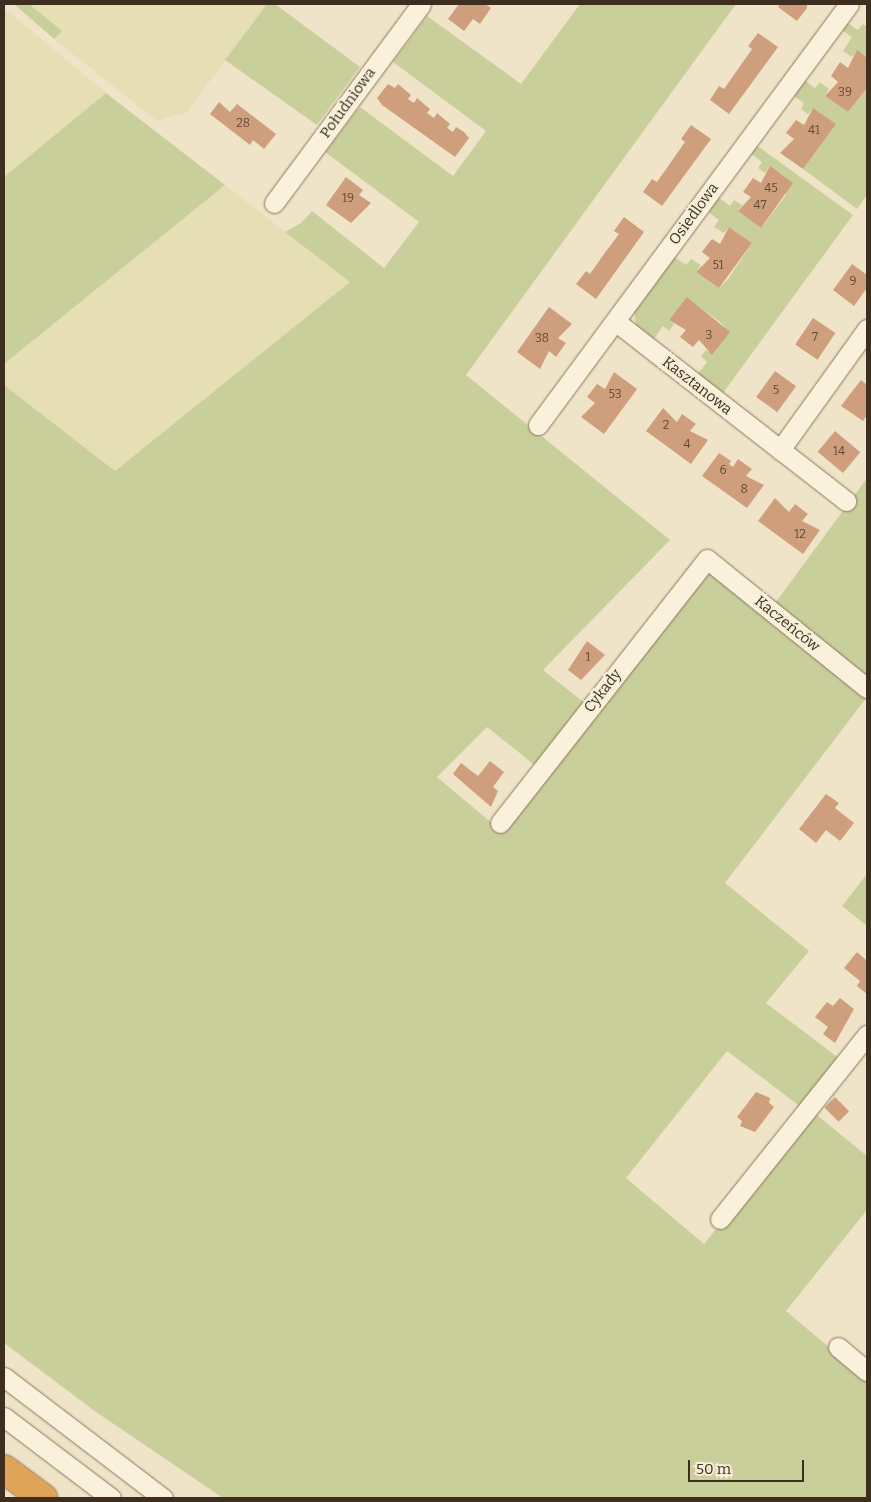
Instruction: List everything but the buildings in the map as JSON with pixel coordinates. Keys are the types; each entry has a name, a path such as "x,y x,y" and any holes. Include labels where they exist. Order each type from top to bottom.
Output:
{"highway":[{"path":"4,1468 43,1498"}],"street":[{"name":"Południowa","path":"274,203 421,4"},
{"name":"Osiedlowa","path":"538,425 849,4"},
{"name":"Kasztanowa","path":"615,322 846,501"},
{"path":"780,450 867,329"},
{"name":"Kaczeńców","path":"706,559 867,688"},
{"name":"Cykady","path":"500,823 706,559"},
{"path":"720,1219 867,1035"},
{"path":"838,1347 867,1372"},
{"path":"4,1378 162,1498"},
{"path":"4,1417 111,1498"}],"shaded area":[{"path":"29,4 267,4 187,112 157,121 54,39 62,31"},
{"path":"4,8 106,93 4,177"},
{"path":"225,185 350,282 115,471 4,385 4,364"}],"green space":[{"path":"14,4 29,4 62,31 54,39"},
{"path":"267,4 275,4 360,67 317,125 225,60"},
{"path":"580,4 736,4 466,375 670,540 543,670 586,704 537,767 487,727 437,777 493,824 705,568 867,697 725,883 809,951 766,1003 840,1059 802,1108 727,1051 626,1178 704,1244 812,1111 867,1156 867,1210 786,1311 867,1379 867,1498 223,1498 96,1412 4,1343 4,385 115,471 350,282 285,232 301,223 312,211 384,268 419,222 325,152 360,107 453,176 486,131 393,62 427,16 521,84"},
{"path":"846,22 858,30 863,24 867,27 867,58 857,51 852,57 843,51 852,37 840,29"},
{"path":"803,79 815,88 820,82 829,89 825,96 848,112 867,88 867,195 857,209 803,169 835,124 813,108 808,114 801,109 804,103 792,95"},
{"path":"106,93 225,185 4,364 4,177"},
{"path":"756,145 853,215 723,393 697,375 707,362 701,356 706,350 713,354 729,332 720,322 687,298 669,320 674,324 669,331 663,326 653,340 636,327 634,310 673,256 686,265 691,259 701,265 696,272 719,288 729,278 752,243 729,227 724,233 714,227 719,220 707,211 718,197 730,206 734,200 742,205 738,211 761,228 786,195 770,166 765,173 758,168 762,162 750,153"},
{"path":"867,478 867,684 773,606"},
{"path":"867,874 867,926 842,906"}]}
